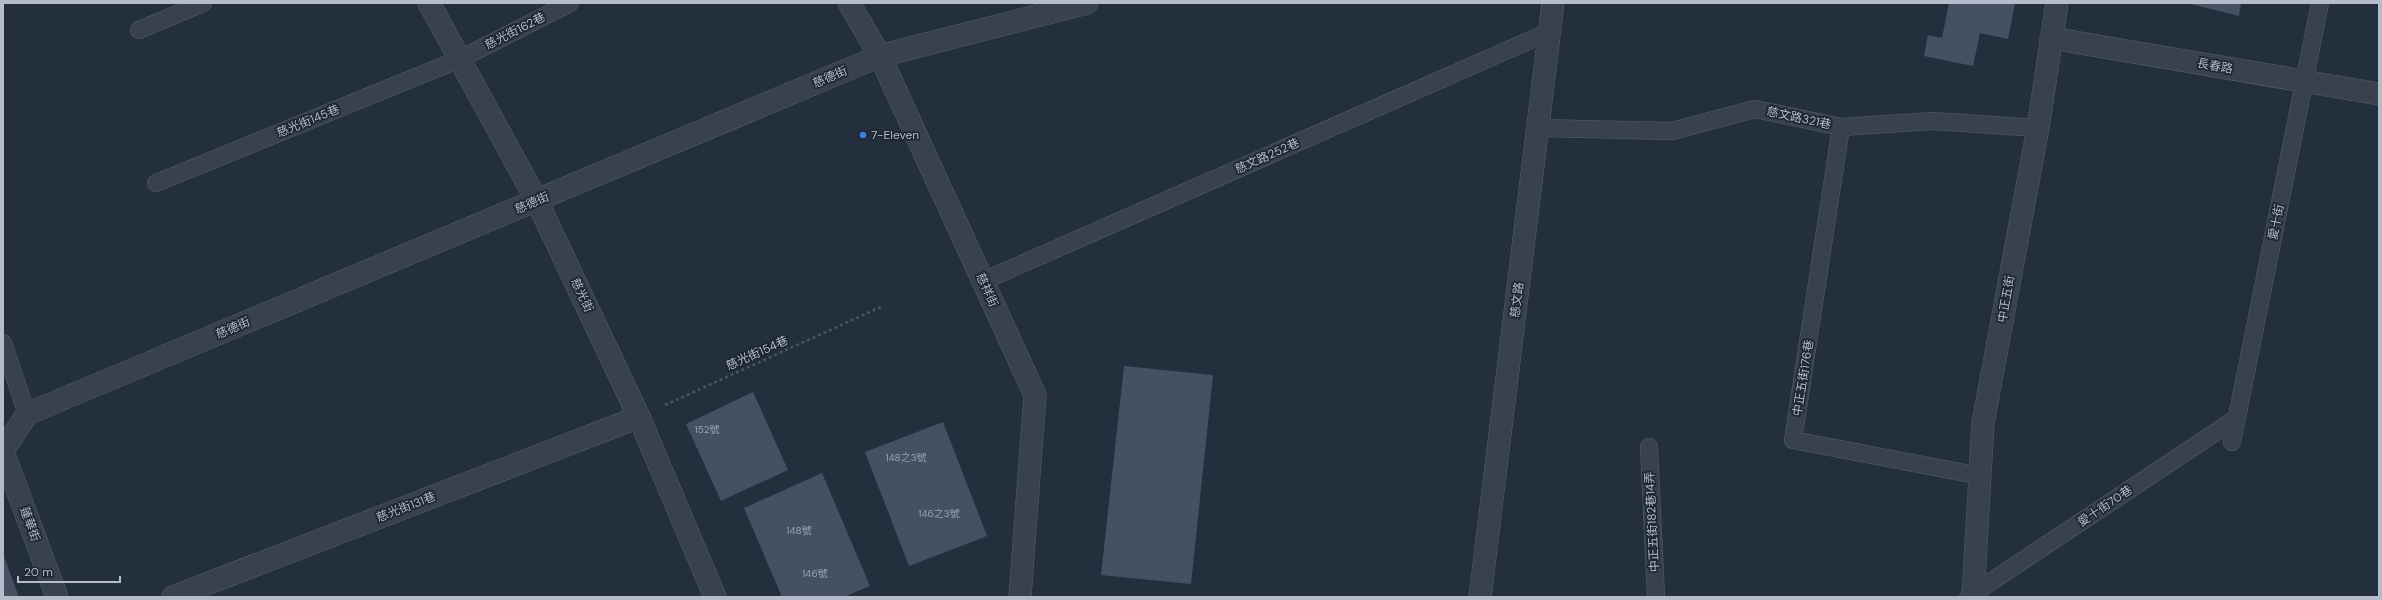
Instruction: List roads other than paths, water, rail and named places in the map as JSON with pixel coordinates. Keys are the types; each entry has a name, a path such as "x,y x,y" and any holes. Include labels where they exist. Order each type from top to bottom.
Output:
{"street":[{"name":"慈光街","path":"429,3 537,201 639,416 715,597"},
{"name":"慈祥街","path":"849,3 880,56 1035,395 1020,597"},
{"name":"慈德街","path":"27,414 880,56 1087,3"},
{"name":"慈文路","path":"1480,597 1551,31 1553,3"},
{"name":"中正五街","path":"1971,596 1981,476 1983,423 2038,128 2057,3"},
{"name":"長春路","path":"2051,38 2379,94"},
{"path":"3,452 27,414"},
{"name":"慈光街131巷","path":"173,597 639,416"},
{"name":"蓮華街","path":"3,452 57,597"}],"lane":[{"path":"139,30 203,3"},
{"name":"慈光街162巷","path":"460,59 570,3"},
{"name":"愛十街","path":"2232,442 2320,3"},
{"name":"慈文路252巷","path":"983,281 1551,31"},
{"name":"慈光街145巷","path":"156,183 460,59"},
{"name":"慈文路321巷","path":"1538,128 1672,131 1756,109 1841,127 1933,121 2038,128"},
{"name":"中正五街176巷","path":"1841,127 1793,440 1981,476"},
{"path":"3,343 27,414"},
{"name":"愛十街70巷","path":"1971,596 2236,418"},
{"name":"中正五街182巷14弄","path":"1649,447 1656,597"}],"place":[{"name":"7-Eleven","path":"863,135"}]}
